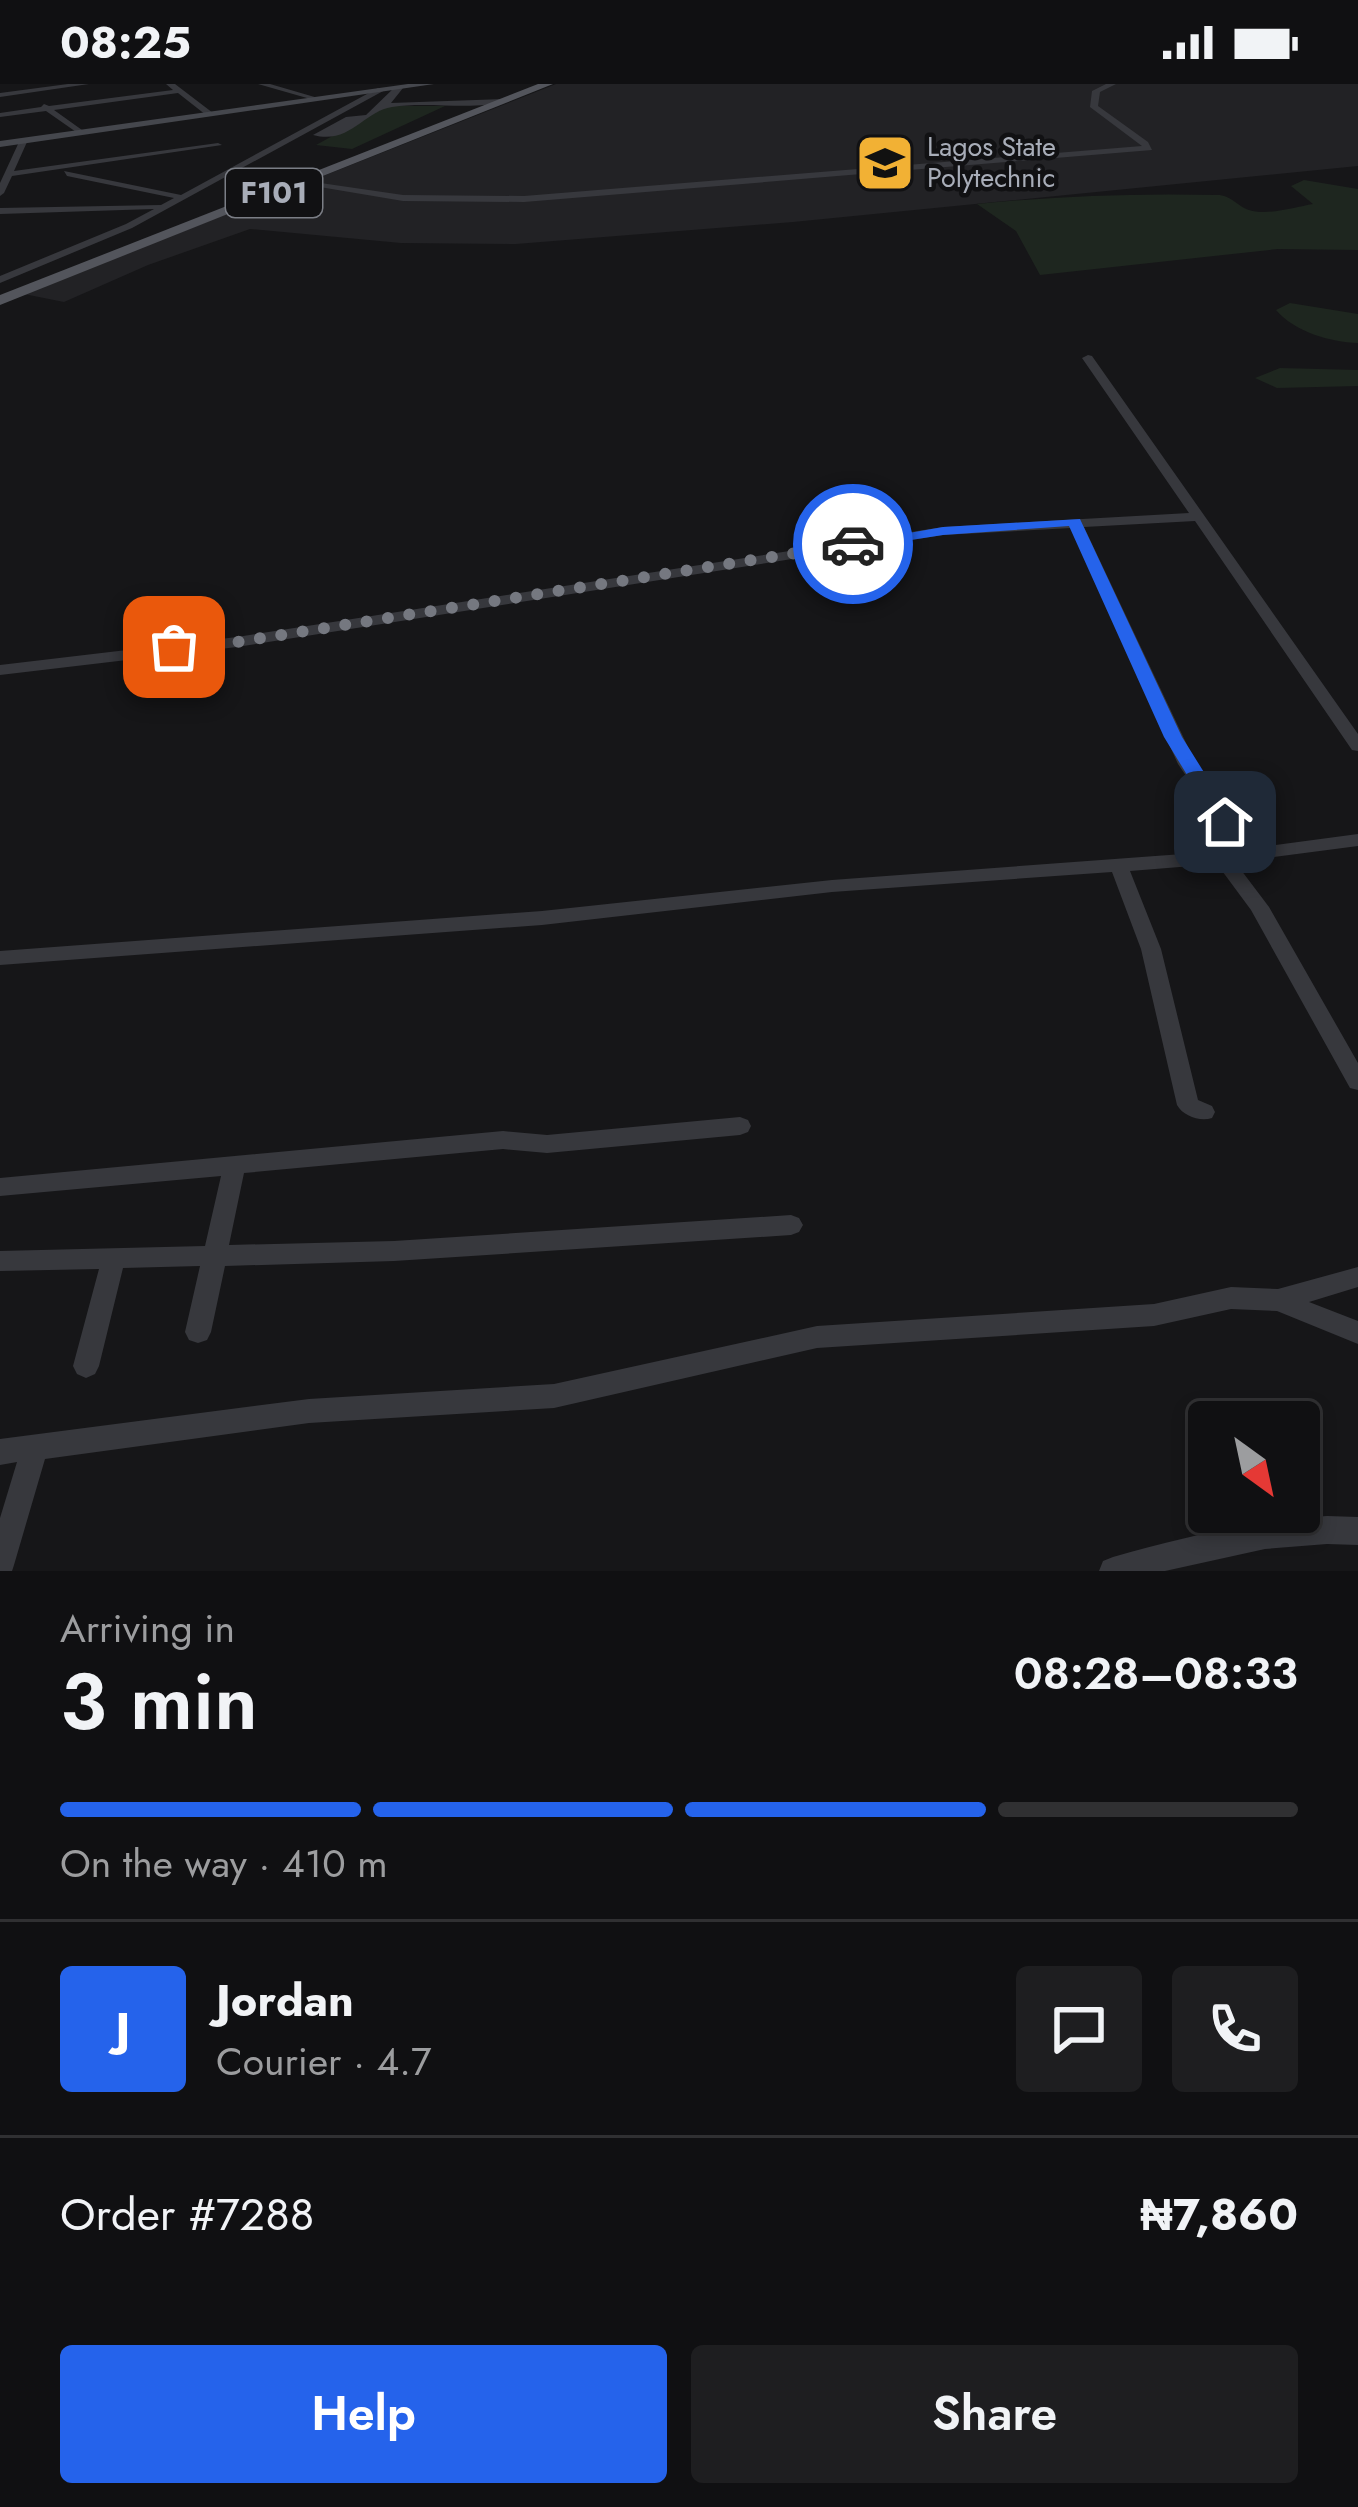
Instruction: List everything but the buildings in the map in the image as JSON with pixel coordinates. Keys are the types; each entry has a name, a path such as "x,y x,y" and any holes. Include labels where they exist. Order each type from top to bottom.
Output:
{"main road":[{"path":"0,143 424,84"},
{"name":"F101","path":"0,300 548,84"},
{"path":"0,143 391,91"}],"street":[{"path":"0,95 81,84"},
{"path":"0,115 193,84"},
{"path":"263,84 314,98"},
{"path":"303,182 403,198 524,200 1144,149 1149,146 1094,107 1096,91 1112,84"},
{"path":"174,87 209,113"},
{"path":"28,91 79,132"},
{"path":"0,280 98,238 391,91 504,101"},
{"path":"391,91 364,117 318,136 349,119 391,91"},
{"path":"349,119 364,117"},
{"path":"0,193 23,142"},
{"path":"7,177 218,146"},
{"path":"122,147 138,159"},
{"path":"58,171 180,196"},
{"path":"0,211 160,206"},
{"path":"56,241 98,238"},
{"path":"1088,358 1358,746"},
{"path":"0,670 237,642 943,531 1197,517"},
{"path":"1075,522 1180,751 1248,853"},
{"path":"0,958 542,918 832,886 1221,856 1358,840"},
{"path":"1221,856 1259,907 1358,1082"},
{"path":"1118,864 1151,949 1188,1106 1204,1112"},
{"path":"0,1187 503,1140 547,1144 740,1126"},
{"path":"198,1332 234,1167"},
{"path":"0,1262 394,1251 791,1225"},
{"path":"86,1366 113,1261"},
{"path":"0,1452 309,1411 554,1396 817,1337 1154,1315 1231,1298 1278,1300 1358,1276"},
{"path":"1278,1300 1358,1334"},
{"path":"0,1564 34,1450"},
{"path":"1113,1571 1233,1541 1319,1528 1358,1531"}],"shaded area":[{"name":"Lagos State Polytechnic","path":"556,84 1358,84 1358,166 793,222 516,244 401,243 250,229 148,265 64,302 24,294"},
{"path":"387,106 445,106 352,149 316,145"},
{"path":"1304,180 1358,189 1358,250 1278,249 1040,275 1016,231 977,204 1217,195 1249,210 1272,212 1313,204 1291,186"},
{"path":"1290,303 1358,314 1358,343 1303,330 1276,310"},
{"path":"1280,368 1358,370 1358,386 1277,388 1255,378"}],"way so far":[{"path":"174,647 237,642 853,544"}],"place":[{"name":"Lagos State Polytechnic","path":"885,163"}],"route":[{"path":"853,544 943,531 1075,522 1173,737 1225,822"}]}
